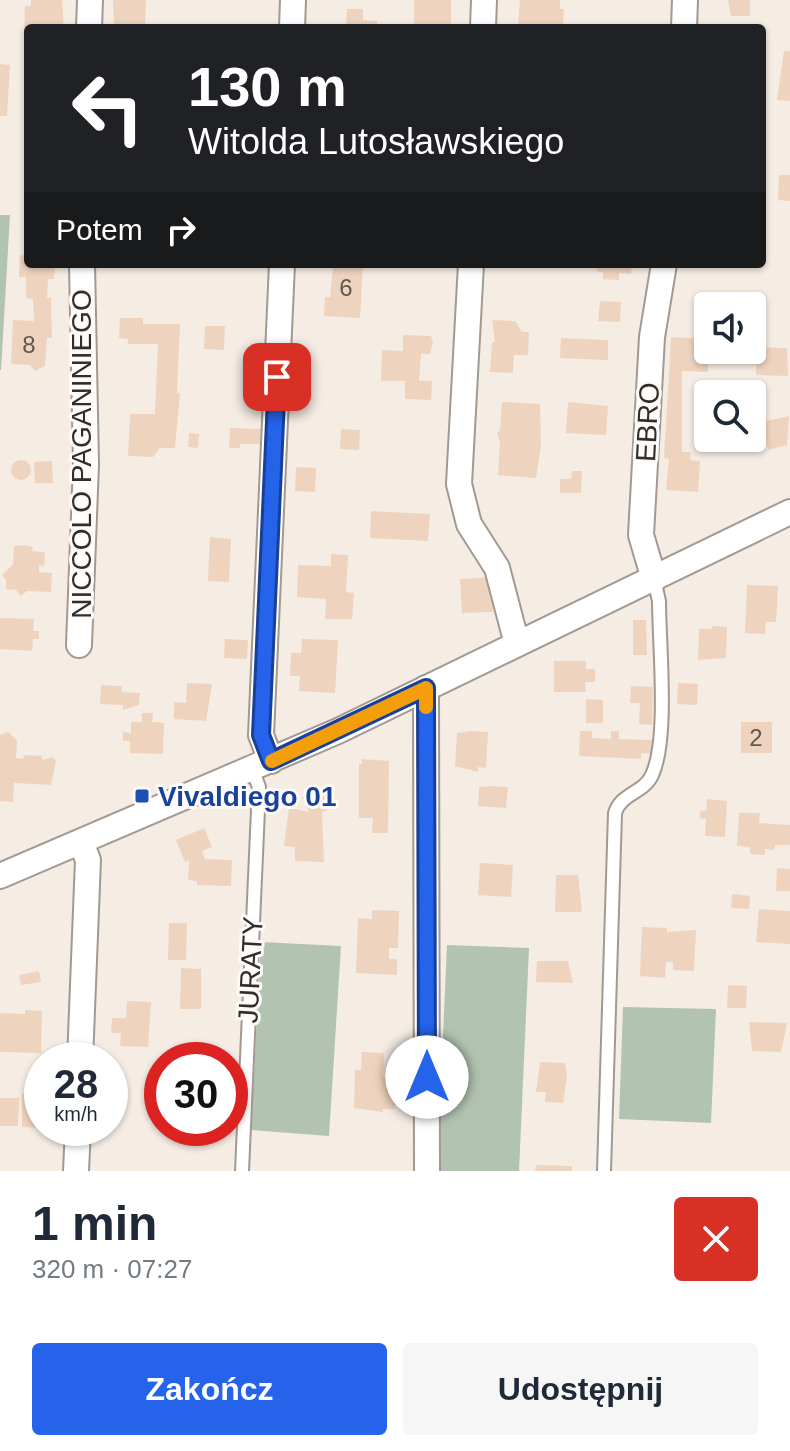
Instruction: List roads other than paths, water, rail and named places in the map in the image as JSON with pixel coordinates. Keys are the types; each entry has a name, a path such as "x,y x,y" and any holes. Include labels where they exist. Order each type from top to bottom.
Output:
{"street":[{"path":"89,24 90,0"},
{"path":"292,24 293,0"},
{"path":"483,24 484,0"},
{"path":"684,24 685,0"},
{"name":"NICCOLO PAGANINIEGO","path":"79,645 86,464 82,268"},
{"path":"262,765 282,268"},
{"path":"471,268 459,484 469,524 497,568 517,644"},
{"name":"EBRO","path":"654,579 641,535 652,337 663,268"},
{"path":"0,876 262,765 790,512"},
{"path":"426,688 427,1171"},
{"path":"81,842 88,860 81,1042"},
{"path":"76,1171 77,1146"}],"lane":[{"path":"604,1171 615,813 622,799 651,778 659,748 659,601 654,579"},
{"name":"JURATY","path":"242,1171 262,765"}],"place":[{"name":"Vivaldiego 01","path":"142,796"}]}
